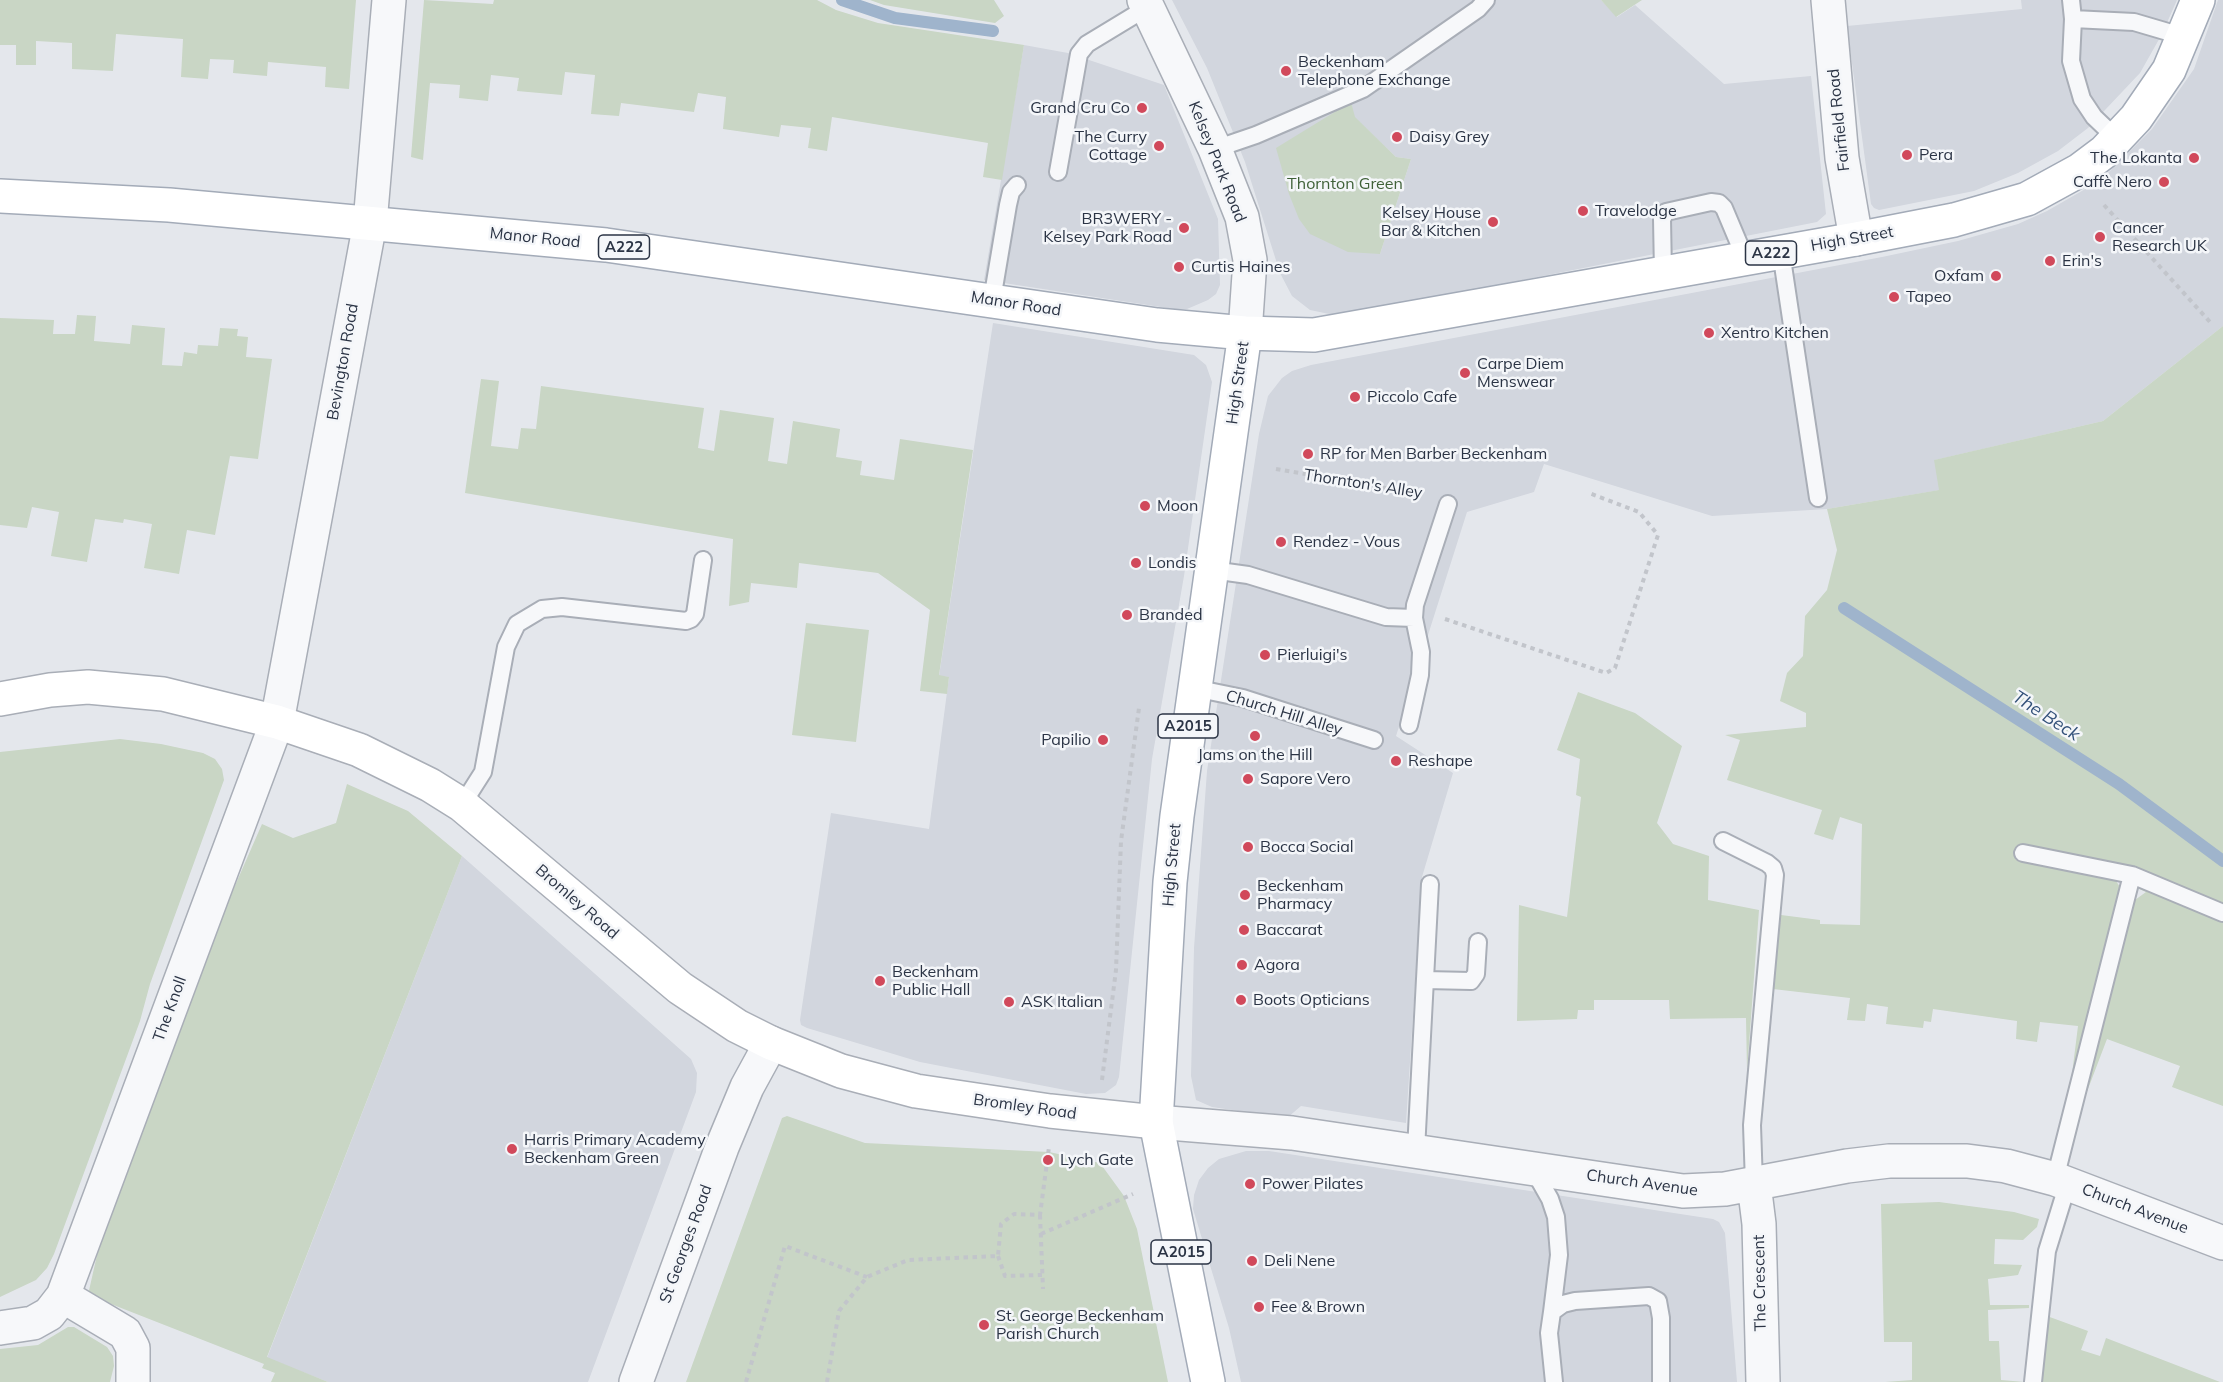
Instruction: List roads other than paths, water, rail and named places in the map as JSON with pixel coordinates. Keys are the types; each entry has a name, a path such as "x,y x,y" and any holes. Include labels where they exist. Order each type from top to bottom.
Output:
{"main road":[{"name":"High Street","path":"1208,1382 1167,1187 1156,1122 1170,882 1194,688 1245,333 1291,335 1337,332 1856,239 1954,220 2027,199 2080,170 2117,139 2154,95 2185,37 2198,0"},
{"name":"Manor Road","path":"0,196 169,205 606,245 1157,325 1245,333"},
{"name":"Bromley Road","path":"0,699 60,689 126,689 163,694 277,722 359,750 430,785 462,805 680,988 737,1026 771,1043 807,1059 875,1082 916,1091 1050,1111 1156,1122"}],"street":[{"name":"Bevington Road","path":"277,722 370,223 389,0"},
{"name":"Fairfield Road","path":"1828,0 1842,158 1856,239"},
{"name":"Kelsey Park Road","path":"1146,3 1215,149 1242,217 1247,239 1250,281 1245,333"},
{"name":"The Knoll","path":"0,1328 33,1323 49,1314 63,1296 277,722"},
{"name":"St Georges Road","path":"636,1382 722,1147 747,1087 771,1043"},
{"name":"Church Avenue","path":"1156,1122 1292,1132 1683,1191 1705,1192 1847,1166 1931,1159 2006,1166 2061,1181 2223,1243"},
{"name":"The Crescent","path":"1754,1184 1759,1224 1763,1382"},
{"path":"63,1296 125,1334 134,1348 133,1382"}],"lane":[{"path":"1215,149 1256,135 1363,89 1478,9 1486,0"},
{"path":"2071,0 2073,20 2071,61 2082,99 2094,117 2117,139"},
{"path":"1058,172 1079,54 1087,44 1146,3"},
{"path":"2073,20 2134,22 2185,37"},
{"path":"992,300 1008,205 1011,192 1017,185"},
{"path":"1663,273 1662,219 1666,212 1711,202 1719,203 1724,208 1745,258"},
{"path":"1781,252 1818,498"},
{"path":"1408,725 1420,675 1421,652 1414,618 1415,605 1448,504"},
{"path":"462,805 483,772 506,647 517,624 542,609 562,607 686,621 695,614 703,560"},
{"path":"1212,570 1248,575 1386,618 1414,618"},
{"name":"Church Hill Alley","path":"1194,688 1244,698 1374,740"},
{"path":"1723,841 1767,863 1773,868 1774,875 1752,1125 1754,1184"},
{"path":"2023,853 2132,875 2223,913"},
{"path":"2034,1382 2047,1251 2132,875"},
{"path":"1416,1150 1430,884"},
{"path":"1425,980 1471,981 1476,974 1478,942"},
{"path":"1532,1168 1550,1199 1556,1217 1559,1255 1549,1333 1554,1382"},
{"path":"1552,1312 1563,1304 1575,1301 1649,1296 1658,1301 1661,1318 1661,1382"}],"waterway":[{"name":"The Beck","path":"842,0 895,18 993,31"},
{"name":"The Beck","path":"1844,608 2119,784 2223,861"}],"place":[{"name":"Beckenham Telephone Exchange","path":"1286,71"},
{"name":"Grand Cru Co","path":"1142,108"},
{"name":"Daisy Grey","path":"1397,137"},
{"name":"The Curry Cottage","path":"1159,146"},
{"name":"Pera","path":"1907,155"},
{"name":"The Lokanta","path":"2194,158"},
{"name":"Caffè Nero","path":"2164,182"},
{"name":"Travelodge","path":"1583,211"},
{"name":"Kelsey House Bar & Kitchen","path":"1493,222"},
{"name":"BR3WERY - Kelsey Park Road","path":"1184,228"},
{"name":"Cancer Research UK","path":"2100,237"},
{"name":"Erin's","path":"2050,261"},
{"name":"Curtis Haines","path":"1179,267"},
{"name":"Oxfam","path":"1996,276"},
{"name":"Tapeo","path":"1894,297"},
{"name":"Xentro Kitchen","path":"1709,333"},
{"name":"Carpe Diem Menswear","path":"1465,373"},
{"name":"Piccolo Cafe","path":"1355,397"},
{"name":"RP for Men Barber Beckenham","path":"1308,454"},
{"name":"Moon","path":"1145,506"},
{"name":"Rendez - Vous","path":"1281,542"},
{"name":"Londis","path":"1136,563"},
{"name":"Branded","path":"1127,615"},
{"name":"Pierluigi's","path":"1265,655"},
{"name":"Jams on the Hill","path":"1255,736"},
{"name":"Papilio","path":"1103,740"},
{"name":"Reshape","path":"1396,761"},
{"name":"Sapore Vero","path":"1248,779"},
{"name":"Bocca Social","path":"1248,847"},
{"name":"Beckenham Pharmacy","path":"1245,895"},
{"name":"Baccarat","path":"1244,930"},
{"name":"Agora","path":"1242,965"},
{"name":"Beckenham Public Hall","path":"880,981"},
{"name":"Boots Opticians","path":"1241,1000"},
{"name":"ASK Italian","path":"1009,1002"},
{"name":"Harris Primary Academy Beckenham Green","path":"512,1149"},
{"name":"Lych Gate","path":"1048,1160"},
{"name":"Power Pilates","path":"1250,1184"},
{"name":"Deli Nene","path":"1252,1261"},
{"name":"Fee & Brown","path":"1259,1307"},
{"name":"St. George Beckenham Parish Church","path":"984,1325"}],"park label":[{"name":"Thornton Green","path":"1345,184"}]}
